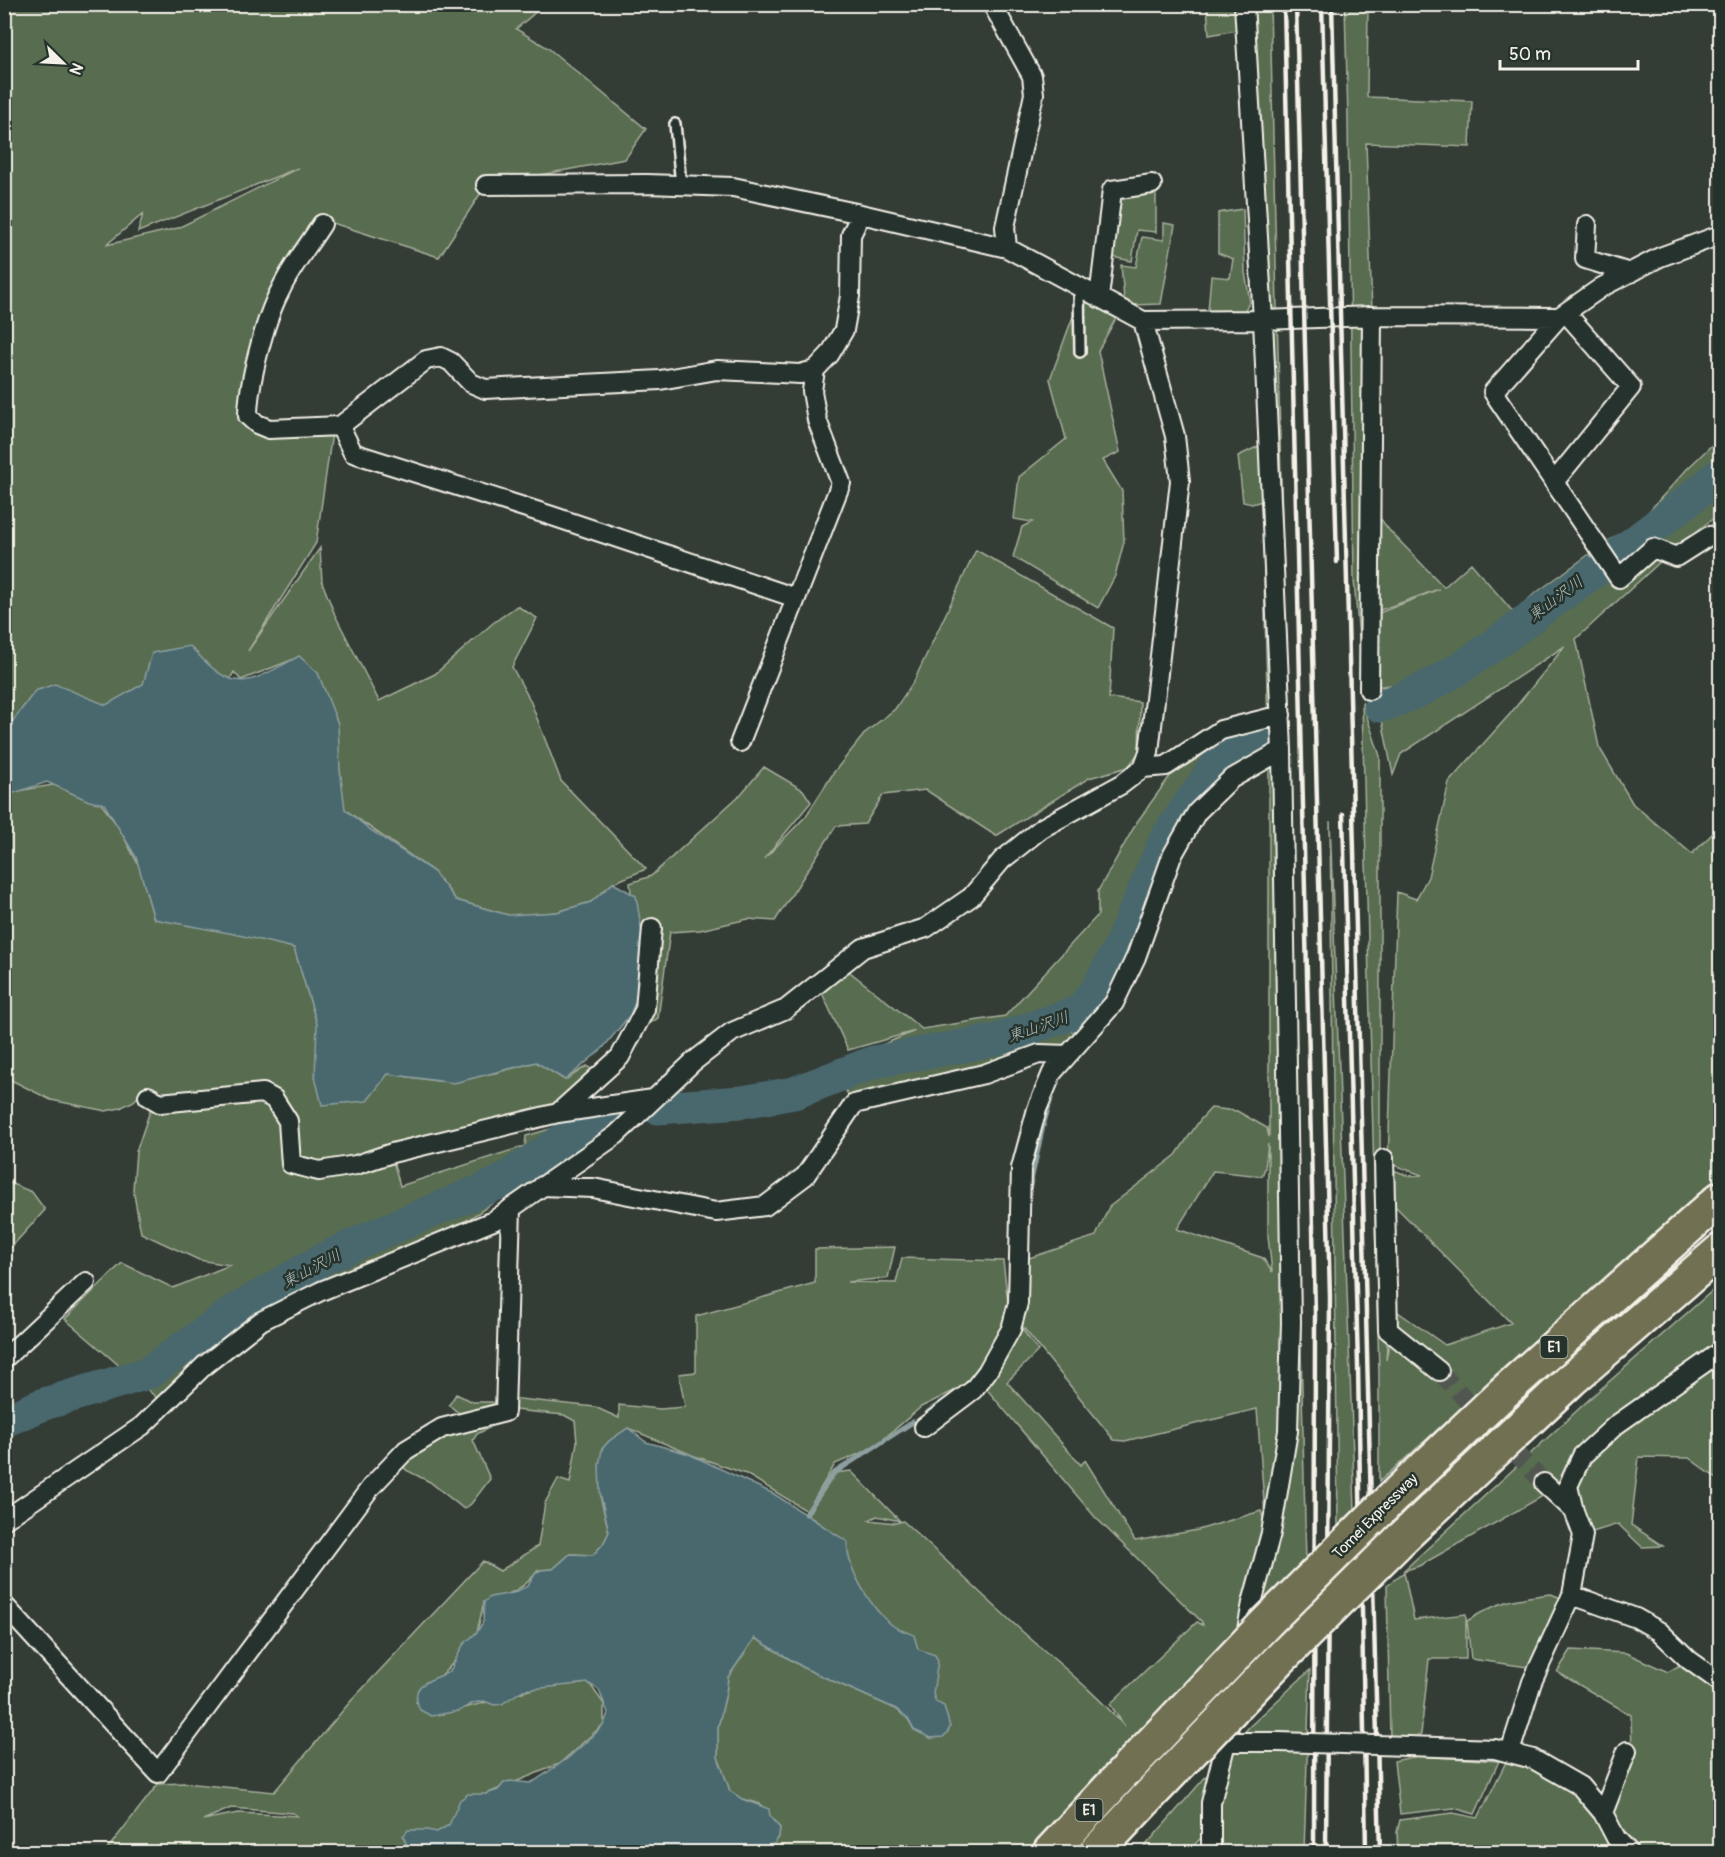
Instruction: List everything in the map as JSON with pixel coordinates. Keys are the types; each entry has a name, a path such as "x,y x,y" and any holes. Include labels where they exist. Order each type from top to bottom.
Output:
{"highway":[{"name":"Tomei Expressway","path":"1050,1852 1268,1622 1392,1498 1503,1393 1720,1199"},
{"name":"E1","path":"1096,1852 1279,1660 1401,1539 1571,1380 1720,1251"}],"street":[{"path":"992,4 1032,76 1034,94 1005,227 1006,248"},
{"path":"1211,1852 1211,1803 1226,1742 1252,1603 1271,1533 1287,1431 1291,1312 1281,715 1263,320 1244,4"},
{"path":"1100,298 1112,190 1152,184"},
{"path":"486,185 681,185 733,188 861,214 1006,248 1143,321 1562,315 1631,387 1554,482"},
{"path":"322,224 280,288 271,309 248,398 248,416 257,424 269,429 340,426 426,360 441,357 451,362 471,383 485,388 660,380 717,370 800,374 815,370 830,354 844,330 850,296 851,235 861,214"},
{"path":"1587,225 1585,259 1630,273"},
{"path":"1720,235 1660,257 1602,287 1562,315 1493,392 1619,578 1653,548 1676,557 1709,536 1720,536"},
{"path":"1369,690 1372,316"},
{"path":"4,1520 142,1426 205,1365 261,1321 321,1291 493,1221 616,1135 693,1062 732,1032 786,1009 863,948 926,928 970,897 1002,860 1042,828 1122,784 1143,768 1149,752 1179,481 1175,436 1143,321"},
{"path":"740,742 842,483 817,420 812,392 815,370"},
{"path":"340,426 353,453 552,516 796,598"},
{"path":"1143,768 1166,766 1221,730 1281,715"},
{"path":"924,1426 974,1390 1011,1329 1018,1303 1021,1168 1037,1110 1052,1073 1114,1003 1136,957 1172,856 1197,812 1231,779 1282,750"},
{"path":"558,1113 620,1057 645,1009 652,928"},
{"path":"542,1186 593,1188 716,1212 765,1206 805,1176 854,1104 984,1074 1039,1054 1068,1055"},
{"path":"148,1096 160,1103 263,1093 274,1099 288,1121 291,1164 319,1171 356,1165 392,1153 558,1113 653,1099"},
{"path":"1384,1159 1388,1330 1439,1371"},
{"path":"4,1605 158,1773 371,1486 406,1450 442,1428 505,1412 511,1208"},
{"path":"4,1359 86,1282"},
{"path":"1510,1752 1532,1682 1572,1595 1583,1535 1568,1486 1582,1456 1616,1425 1720,1352"},
{"path":"1544,1484 1574,1511"},
{"path":"1572,1595 1636,1618 1659,1631 1689,1660 1720,1682"},
{"path":"1226,1742 1495,1749 1510,1752 1533,1760 1580,1786 1603,1813 1616,1838 1629,1852"},
{"path":"1603,1813 1627,1751"}],"lane":[{"path":"675,124 681,185"},
{"path":"1079,287 1080,352"}],"green space":[{"path":"5,5 544,5 516,29 548,48 646,129 625,159 486,185 439,257 323,220 279,292 248,416 273,433 333,426 316,543 248,651 320,548 322,582 335,615 379,701 435,674 493,623 517,606 537,618 512,667 530,700 561,781 646,869 613,883 591,902 557,912 511,916 456,900 434,872 344,809 340,770 299,657 241,680 234,672 230,679 9,727 5,725","holes":["298,168 178,228 106,245 143,214 138,232"]},
{"path":"1207,5 1236,5 1237,30 1209,35"},
{"path":"1248,5 1270,5 1306,1564 1133,1737 1030,1852 768,1852 779,1837 780,1828 760,1804 742,1799 730,1791 718,1757 718,1727 728,1677 755,1638 806,1669 896,1709 908,1719 915,1730 931,1738 878,1628 823,1526 806,1514 834,1473 851,1471 900,1521 877,1516 869,1520 896,1523 903,1521 1089,1690 1125,1727 1110,1704 1197,1622 1203,1625 1095,1517 984,1386 1017,1322 1038,1351 1007,1382 1081,1465 1085,1460 1135,1541 1198,1530 1261,1511 1264,1521 1257,1409 1125,1441 1114,1440 1018,1321 1027,1289 1026,1259 1096,1236 1109,1207 1176,1155 1211,1108 1237,1111 1267,1128 1269,1137 1269,753 1197,812 1114,1003 1068,1055 854,1104 834,1072 844,1061 915,1031 848,1050 822,993 846,969 922,1029 1005,1016 1098,915 1098,891 1137,822 1170,776 1207,752 1268,728 1262,501 1252,504 1243,502 1238,456 1261,445","holes":["1268,1144 1268,1236 1272,1272 1263,1258 1177,1229 1213,1171 1262,1176"]},
{"path":"1345,5 1368,5 1367,97 1472,101 1470,147 1366,143 1372,312 1361,661 1354,580"},
{"path":"1156,190 1156,232 1137,230 1132,261 1112,257 1117,194"},
{"path":"1243,209 1245,272 1250,302 1242,314 1208,311 1211,276 1230,278 1233,259 1218,253 1218,213"},
{"path":"1164,223 1175,225 1161,304 1132,305 1124,299 1121,265 1136,267 1142,237 1164,240"},
{"path":"1083,289 1121,309 1098,351 1120,452 1103,460 1122,491 1124,542 1115,576 1098,608 1013,557 1022,527 1032,522 1014,519 1019,477 1066,439 1050,379"},
{"path":"1720,437 1720,513 1673,550 1576,639 1599,747 1633,804 1692,854 1720,826 1720,1176 1379,1482 1379,1374 1362,702 1380,756 1380,1164 1388,1328 1386,1360 1395,1310 1445,1345 1511,1323 1393,1204 1391,1169 1409,1176 1422,1175 1388,1163 1397,892 1416,899 1428,877 1449,782 1510,714 1565,646 1401,754 1393,775 1376,690 1391,685 1373,687 1379,613 1439,589 1375,612 1373,514 1380,518 1444,587 1471,563 1514,613 1533,595 1641,520 1687,469"},
{"path":"976,550 1113,628 1109,698 1140,702 1139,752 1128,767 1089,778 996,836 926,790 883,795 865,824 836,826 775,921 748,919 700,930 670,932 658,1018 635,1034 626,1020 637,950 630,883 651,876 741,794 764,767 803,790 811,802 764,859 806,816 834,772 866,732 895,709 914,681"},
{"path":"83,780 118,826 139,866 154,919 230,919 294,948 317,1024 388,1074 437,1081 495,1073 536,1062 565,1080 587,1066 602,1078 557,1114 391,1154 400,1186 525,1146 526,1136 618,1109 616,1118 417,1252 231,1344 164,1404 65,1319 122,1263 173,1288 230,1265 199,1260 141,1233 133,1189 136,1152 152,1105 274,1099 184,1102 142,1092 134,1101 120,1108 106,1111 51,1100 5,1077 4,795"},
{"path":"1330,821 1355,1511 1338,1526"},
{"path":"5,1181 32,1192 45,1210 5,1254"},
{"path":"895,1247 888,1278 847,1282 896,1283 902,1258 1003,1261 1010,1319 966,1385 921,1407 873,1448 835,1464 807,1511 746,1474 692,1455 628,1428 609,1441 602,1449 601,1500 609,1532 603,1544 593,1555 570,1554 553,1569 538,1570 533,1577 514,1591 484,1602 477,1632 453,1663 416,1702 443,1714 540,1687 589,1683 604,1704 604,1724 559,1764 486,1794 421,1852 105,1852 158,1784 185,1783 274,1792 350,1702 483,1561 500,1571 538,1546 545,1503 558,1479 570,1483 577,1442 575,1421 564,1415 505,1409 510,1398 595,1407 619,1418 619,1405 660,1409 685,1407 679,1374 696,1372 696,1316 815,1283 815,1249","holes":["231,1808 293,1813 297,1816 238,1813 203,1820"]},
{"path":"1720,1284 1720,1481 1689,1458 1639,1457 1631,1525 1663,1546 1642,1547 1618,1524 1583,1535 1568,1486 1619,1417 1564,1484 1419,1566 1403,1571 1595,1394"},
{"path":"456,1394 473,1402 492,1402 499,1406 489,1428 477,1434 473,1440 490,1479 471,1504 464,1509 430,1482 406,1470 400,1461 468,1421 449,1405"},
{"path":"1404,1572 1414,1620 1466,1614 1466,1659 1429,1659 1421,1734 1415,1739 1390,1738 1387,1585"},
{"path":"1551,1594 1566,1600 1535,1668 1471,1659 1467,1621 1507,1602"},
{"path":"1571,1650 1626,1653 1668,1672 1689,1660 1720,1686 1720,1852 1398,1852 1397,1832 1400,1820 1453,1813 1478,1818 1506,1762 1544,1768 1573,1789 1599,1817 1632,1753 1631,1715 1557,1672"},
{"path":"1310,1670 1304,1852 1219,1852 1221,1816 1188,1852 1140,1852 1249,1727"},
{"path":"1417,1756 1499,1761 1475,1814 1454,1808 1400,1814 1394,1761"}],"water":[{"path":"190,646 216,671 239,681 253,679 299,656 318,673 338,724 345,809 369,829 434,872 456,900 508,915 557,912 591,902 613,883 636,896 648,970 630,1015 603,1048 565,1080 536,1062 454,1083 388,1074 367,1101 322,1105 315,1077 317,1024 294,948 154,919 136,857 104,804 89,801 47,782 5,796 5,726 9,726 35,691 55,684 106,705 143,684 152,653"},
{"path":"628,1428 646,1442 689,1454 774,1494 848,1542 848,1552 856,1576 877,1610 892,1625 914,1635 918,1649 935,1655 938,1660 933,1694 936,1702 944,1706 950,1727 947,1733 943,1737 931,1738 914,1730 908,1719 896,1709 806,1669 755,1638 728,1677 718,1727 718,1757 730,1791 742,1799 769,1809 770,1817 780,1828 779,1837 768,1852 410,1852 403,1836 408,1830 437,1832 449,1825 460,1800 468,1794 486,1794 498,1790 504,1783 510,1781 530,1783 536,1780 568,1758 604,1724 608,1713 599,1690 588,1683 523,1690 502,1704 494,1705 484,1701 473,1703 459,1711 431,1716 420,1710 417,1693 423,1684 450,1671 463,1645 477,1632 483,1622 484,1602 490,1597 513,1593 528,1586 535,1574 541,1570 553,1569 570,1554 593,1555 603,1544 609,1532 600,1493 599,1465 602,1449 609,1441"}],"waterway":[{"name":"東山沢川","path":"1380,706 1424,688 1465,665 1632,544 1720,474"},
{"name":"東山沢川","path":"658,1108 742,1102 794,1093 874,1062 996,1040 1080,1011 1097,989 1119,948 1166,838 1214,768 1272,732"},
{"path":"1072,1030 1080,1011"},
{"path":"1029,1190 1052,1095"},
{"name":"東山沢川","path":"4,1421 44,1404 148,1373 236,1310 321,1260 499,1183 592,1120 619,1114"},
{"path":"928,1412 951,1396"},
{"path":"806,1514 834,1473 913,1422"}],"tunnel":[{"path":"1439,1371 1544,1483"}],"railway":[{"path":"1284,4 1315,1313 1314,1852"},
{"path":"1296,4 1330,1297 1326,1852"},
{"path":"1322,4 1337,562"},
{"path":"1332,4 1380,1852"},
{"path":"1343,814 1358,1366 1366,1852"}]}
